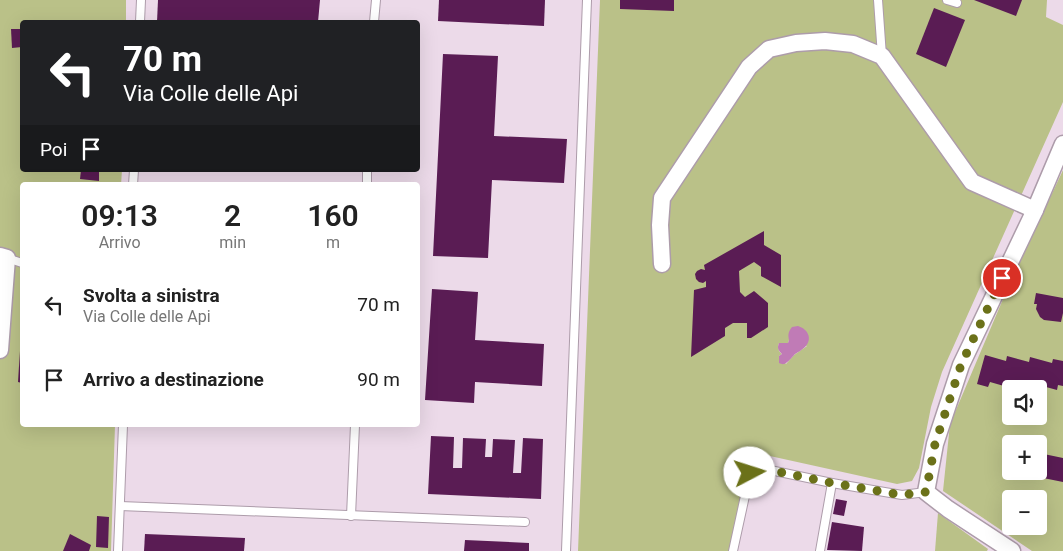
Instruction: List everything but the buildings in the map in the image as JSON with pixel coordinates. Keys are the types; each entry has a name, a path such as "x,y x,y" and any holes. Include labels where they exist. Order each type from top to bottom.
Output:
{"street":[{"path":"662,264 660,225 662,198 749,68 769,49 796,43 824,41 853,44 882,56 972,182 1035,210"},
{"path":"1012,551 948,509 926,492 935,444 961,365 1035,210 1063,144"},
{"path":"0,350 10,259"}],"lane":[{"path":"140,20 141,0"},
{"path":"374,20 376,0"},
{"path":"566,551 587,0"},
{"path":"878,0 882,56"},
{"path":"947,0 957,3"},
{"path":"118,551 123,427"},
{"path":"351,516 356,427"},
{"path":"733,551 750,473 759,470 770,470 902,495 926,492"},
{"path":"820,551 832,483"},
{"path":"120,506 525,522"}],"green space":[{"path":"0,0 126,0 126,20 20,20 20,172 122,172 121,182 20,182 20,427 115,427 111,551 0,551"},
{"path":"600,0 1047,0 1046,17 1063,25 1063,102 942,372 931,407 919,468 912,481 897,484 752,452 729,551 578,551","holes":["789,340 807,346 794,355 786,364 779,356 782,354 779,351 779,343 788,343"]},
{"path":"1063,170 1063,551 1032,551 1008,535 1047,535 1047,490 1002,490 1002,531 943,491 950,424 1006,292"},
{"path":"938,513 988,549 987,551 935,551"}],"shaded area":[{"path":"798,326 807,332 809,341 804,348 786,363 779,363 779,356 782,354 778,349 779,343 788,343 790,330 792,327"}],"route":[{"path":"750,473 759,470 770,470 902,495 926,492 935,444 961,365 1002,278"}]}
